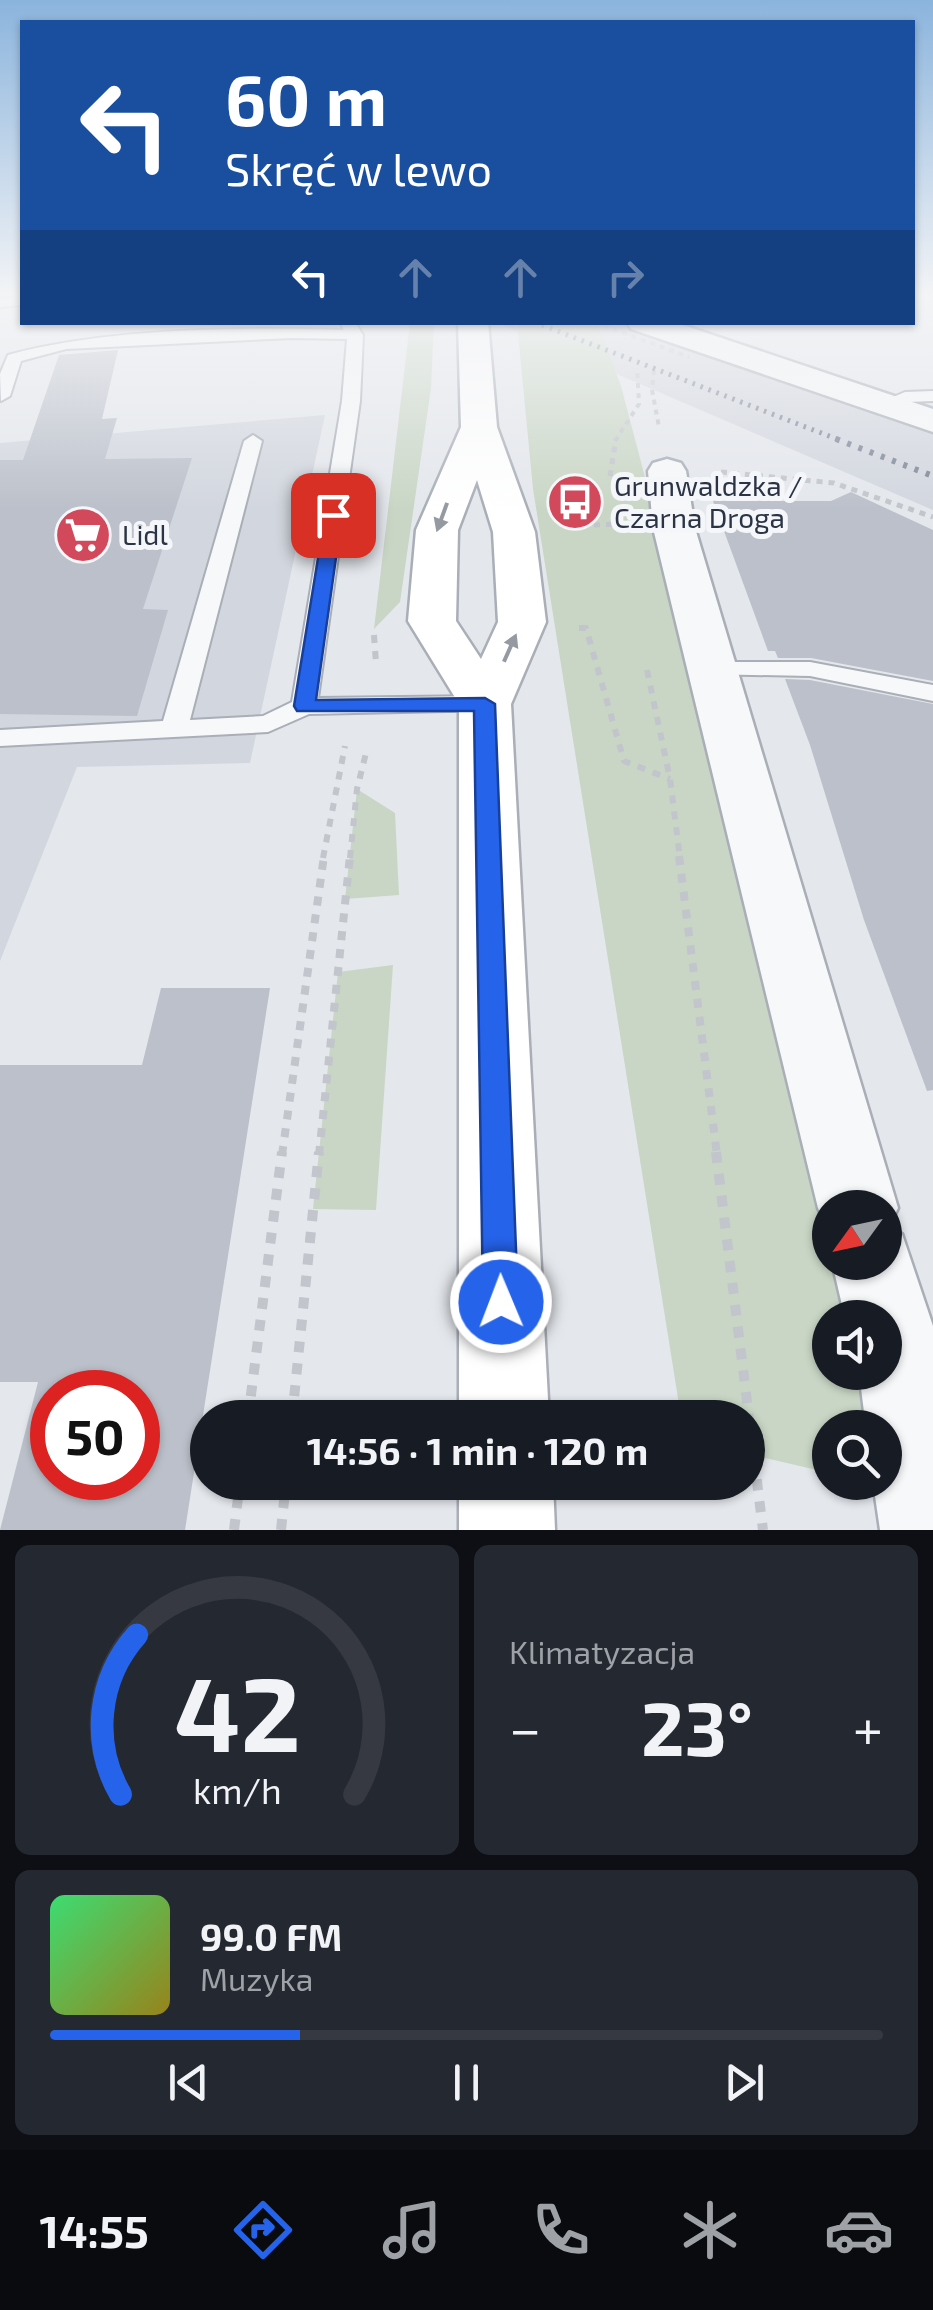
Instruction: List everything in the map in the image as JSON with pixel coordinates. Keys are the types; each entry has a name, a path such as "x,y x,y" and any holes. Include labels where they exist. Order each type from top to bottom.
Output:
{"main road":[{"path":"476,366 479,427 514,532 522,622 485,704 504,1400"},
{"path":"479,427 436,530 432,621 485,704"},
{"path":"506,1500 507,1530"}],"street":[{"path":"763,366 933,421"},
{"path":"668,470 674,528 853,1190"},
{"path":"880,1280 918,1375 928,1530"}],"lane":[{"path":"1,396 11,366"},
{"path":"304,706 351,401 351,366"},
{"path":"886,404 905,396 933,396"},
{"path":"175,726 253,441"},
{"path":"712,669 810,669 933,693"},
{"path":"0,738 268,724 304,706 485,704"}],"path":[{"path":"610,484 608,460 615,436 639,404 635,366"},
{"path":"654,366 652,390 668,470 759,473 834,482 933,516"},
{"path":"617,510 622,540"},
{"path":"568,526 620,524"},
{"path":"294,1400 357,789 379,704 374,629"},
{"path":"644,658 670,779 764,1530"},
{"path":"250,1400 314,906 353,704"},
{"path":"234,1530 238,1500"},
{"path":"281,1530 284,1500"}],"shaded area":[{"path":"599,366 771,366 933,421 933,510"},
{"path":"325,415 250,763 77,767 0,961 0,443"}],"green space":[{"path":"405,366 432,366 400,602 374,629"},
{"path":"521,366 614,366 621,386 776,975 820,1190 812,1190 812,1280 838,1280 843,1300 812,1300 812,1390 861,1390 865,1410 812,1410 812,1469 765,1458 765,1400 678,1400 533,489"},
{"path":"357,789 395,813 399,895 345,899"},
{"path":"393,965 376,1210 313,1209 338,972"}],"building":[{"name":"Lidl","path":"55,366 114,366 102,419 117,418 105,459 192,458 143,609 168,610 137,716 0,714 0,460 23,460"},
{"path":"851,492 933,530 933,681 811,658 778,658 775,651 768,651 713,501 831,501"},
{"path":"785,679 810,680 933,704 933,1090 927,1091 864,920 810,745"},
{"path":"161,988 270,988 205,1400 190,1400 190,1498 185,1530 0,1530 30,1413 30,1500 160,1500 160,1370 30,1370 30,1382 0,1382 0,1065 142,1065"}],"railway":[{"path":"649,366 842,441"},
{"path":"836,439 933,476"}],"place":[{"name":"Grunwaldzka / Czarna Droga","path":"575,502"},
{"name":"Lidl","path":"83,535"}],"route":[{"path":"333,515 304,706 485,704 501,1302"}]}
